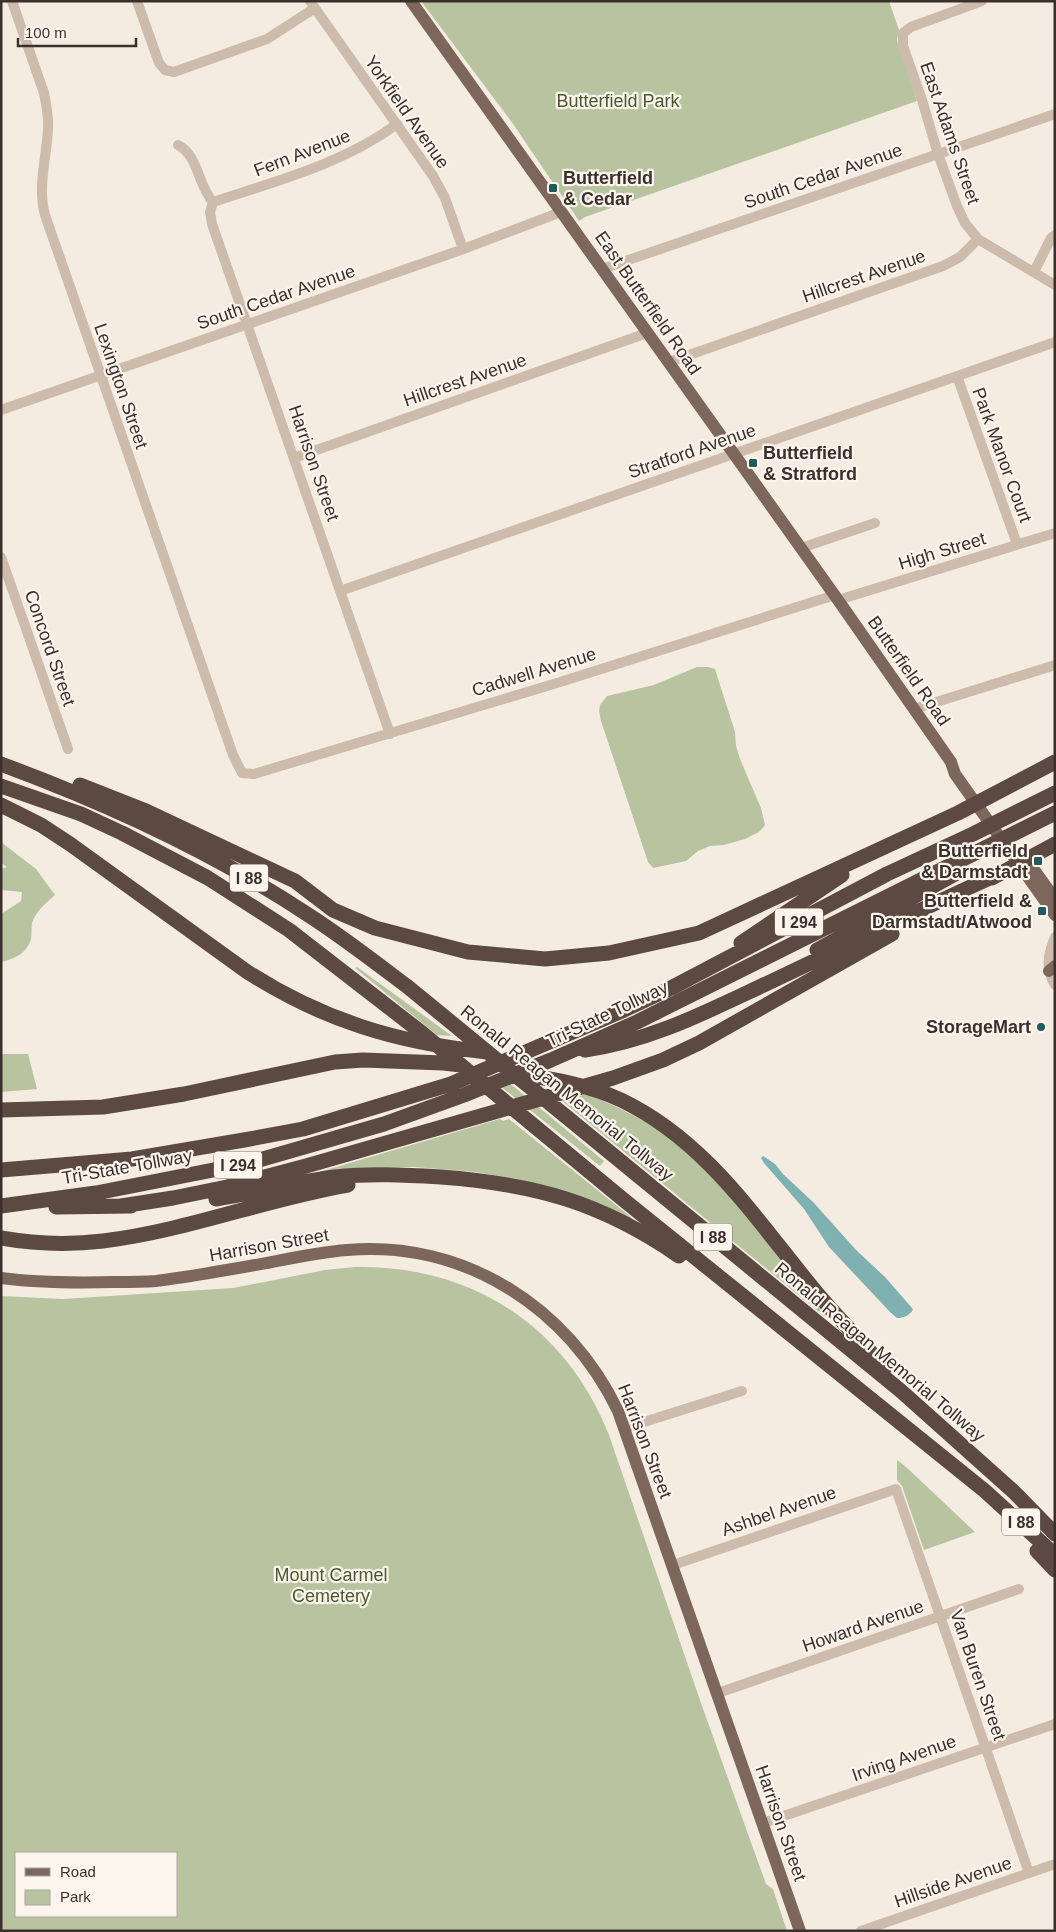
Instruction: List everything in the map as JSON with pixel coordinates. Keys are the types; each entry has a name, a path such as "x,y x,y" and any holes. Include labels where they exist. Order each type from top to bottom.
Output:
{"highway":[{"path":"1,763 69,781 146,811 295,882 333,910 375,928 468,952 545,959 609,953 699,933 958,813 1055,762"},
{"name":"Ronald Reagan Memorial Tollway","path":"1,763 137,820 241,873 310,915 341,937 408,987 901,1391 1015,1493 1055,1534"},
{"name":"I 88","path":"1,786 65,808 114,829 208,878 289,930 422,1033 470,1074 985,1491 1055,1555"},
{"name":"Tri-State Tollway","path":"1,1170 132,1159 303,1129 451,1084 624,1010 696,975 887,874 1055,793"},
{"path":"1,805 41,825 70,844 220,954 271,988 331,1016 380,1033 418,1043 494,1052 533,1054 580,1051 606,1048 638,1040 692,1019 1001,873"},
{"path":"1030,829 1055,813"},
{"path":"718,1006 744,989 987,852 1055,818"},
{"path":"121,1206 174,1198 226,1187 613,1078 663,1060 699,1043 1050,847"},
{"path":"696,975 746,939 881,849"},
{"name":"Tri-State Tollway","path":"3,1206 96,1193 249,1163 384,1124 464,1095 551,1060 637,1022 987,852"},
{"path":"1,1110 103,1108 184,1094 314,1066 363,1060 444,1063 559,1081 601,1092 637,1109 668,1128 715,1169 737,1193 816,1292 888,1372 901,1391"},
{"path":"3,1206 121,1206 186,1203 335,1177 390,1174 491,1181 571,1200 598,1210 656,1241 728,1292 763,1312"},
{"path":"1,1238 43,1243 103,1241 137,1236 335,1188 394,1179 435,1177"},
{"path":"985,1491 1055,1570"}],"main road":[{"name":"East Butterfield Road","path":"411,1 836,598"},
{"name":"Butterfield Road","path":"836,598 952,762 960,769 1055,899"},
{"name":"Butterfield Road","path":"952,762 955,774 1055,916"},
{"name":"Harrison Street","path":"1,1278 28,1281 92,1283 154,1281 221,1272 347,1250 378,1249 406,1251 459,1264 485,1275 514,1291 552,1320 570,1338 596,1371 612,1397 625,1428 800,1931"}],"street":[{"name":"Lexington Street","path":"12,1 44,93 47,107 48,126 42,182 43,208 99,376 233,755 242,773"},
{"path":"137,1 158,63 165,70 174,72 266,39 312,5"},
{"name":"East Adams Street","path":"982,1 915,24 903,33 903,46 938,154 961,215 978,239 1055,285"},
{"name":"Yorkfield Avenue","path":"312,5 440,187 463,249"},
{"name":"South Cedar Avenue","path":"602,269 1055,114"},
{"name":"Fern Avenue","path":"213,202 342,157 375,141 397,124"},
{"path":"178,145 187,150 193,159 202,186 213,202"},
{"name":"Harrison Street","path":"213,202 210,212 212,224 390,734"},
{"name":"South Cedar Avenue","path":"1,410 463,249 561,212"},
{"path":"1034,272 1051,238 1055,236"},
{"name":"Hillcrest Avenue","path":"669,362 943,266 960,257 978,239"},
{"name":"Hillcrest Avenue","path":"294,458 648,333"},
{"name":"Stratford Avenue","path":"340,591 1055,342"},
{"name":"Park Manor Court","path":"957,376 1017,544"},
{"path":"801,548 875,523"},
{"name":"High Street","path":"836,598 1055,533"},
{"name":"Concord Street","path":"1,557 68,749"},
{"name":"Cadwell Avenue","path":"242,773 254,774 390,734 836,598"},
{"path":"914,709 1055,665"},
{"path":"1055,937 1049,952 1055,985"},
{"path":"625,1428 742,1391"},
{"name":"Ashbel Avenue","path":"673,1565 896,1488"},
{"name":"Van Buren Street","path":"896,1488 1029,1873"},
{"name":"Howard Avenue","path":"718,1693 1019,1589"},
{"name":"Irving Avenue","path":"763,1823 1055,1724"},
{"name":"Hillside Avenue","path":"861,1931 1055,1864"}],"green space":[{"name":"Butterfield Park","path":"421,1 889,1 899,30 898,44 917,101 585,217 579,221 511,121"},
{"path":"697,667 715,669 735,732 736,746 740,759 761,808 765,825 759,832 745,839 724,845 710,846 698,851 686,861 653,868 648,862 601,721 600,705 607,696 654,685"},
{"path":"1,842 36,869 55,895 36,915 27,948 16,957 1,962 1,914 21,901 22,892 1,890 1,869 7,867 1,863"},
{"path":"357,967 452,1036 437,1035 355,968"},
{"path":"1,1054 28,1054 37,1089 1,1092"},
{"path":"489,1077 506,1080 604,1161 600,1166"},
{"path":"587,1094 644,1121 676,1143 698,1162 756,1224 827,1313 824,1316 561,1100"},
{"path":"500,1119 503,1121 509,1119 632,1218 517,1179 476,1172 415,1167 387,1167 319,1172"},
{"name":"Mount Carmel Cemetery","path":"355,1267 398,1269 438,1277 475,1291 510,1309 541,1333 568,1362 591,1396 609,1435 702,1706 766,1884 773,1889 787,1931 1,1931 1,1296 63,1299 233,1288 325,1270"},
{"path":"897,1460 975,1532 924,1550 902,1486 897,1480"}],"water":[{"path":"763,1156 775,1164 814,1203 856,1250 885,1277 912,1308 913,1310 909,1314 897,1318 829,1247 804,1209 764,1163 761,1158"}],"place":[{"name":"Butterfield & Cedar","path":"553,188"},
{"name":"Butterfield & Stratford","path":"753,463"},
{"name":"Butterfield & Darmstadt","path":"1038,861"},
{"name":"Butterfield & Darmstadt/Atwood","path":"1042,911"},
{"name":"StorageMart","path":"1041,1027"}]}
